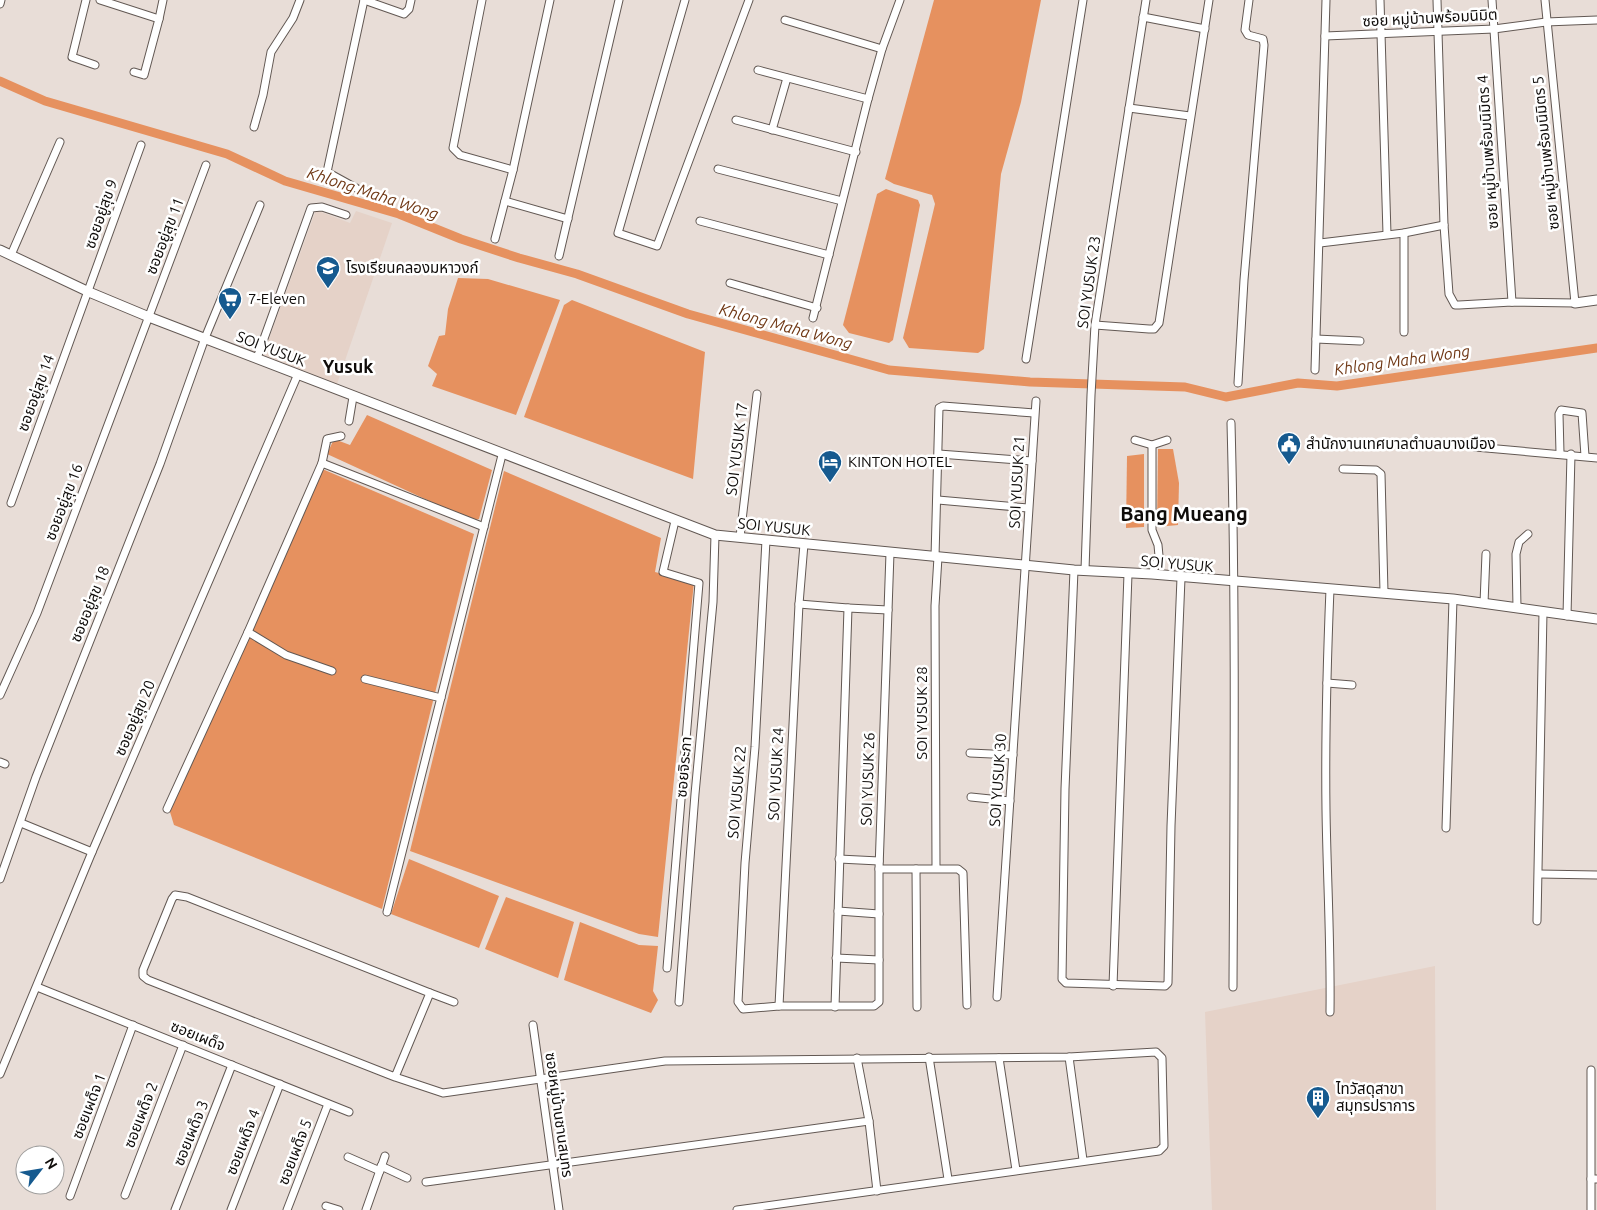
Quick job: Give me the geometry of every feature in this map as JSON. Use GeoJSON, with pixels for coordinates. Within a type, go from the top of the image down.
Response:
{"type":"FeatureCollection","features":[{"type":"Feature","properties":{"kind":"street"},"geometry":{"type":"LineString","coordinates":[[0,4],[1,0]]}},
{"type":"Feature","properties":{"kind":"street"},"geometry":{"type":"LineString","coordinates":[[86,0],[72,57],[95,66]]}},
{"type":"Feature","properties":{"kind":"street"},"geometry":{"type":"LineString","coordinates":[[100,0],[160,19]]}},
{"type":"Feature","properties":{"kind":"street"},"geometry":{"type":"LineString","coordinates":[[134,72],[144,75],[160,19],[163,0]]}},
{"type":"Feature","properties":{"kind":"street"},"geometry":{"type":"LineString","coordinates":[[254,127],[263,96],[271,52],[293,18],[300,0]]}},
{"type":"Feature","properties":{"kind":"street"},"geometry":{"type":"LineString","coordinates":[[356,188],[327,172],[364,0],[404,14],[409,9],[411,0]]}},
{"type":"Feature","properties":{"kind":"street"},"geometry":{"type":"LineString","coordinates":[[482,0],[453,148],[460,155],[513,170]]}},
{"type":"Feature","properties":{"kind":"street"},"geometry":{"type":"LineString","coordinates":[[495,239],[513,170],[550,0]]}},
{"type":"Feature","properties":{"kind":"street"},"geometry":{"type":"LineString","coordinates":[[560,256],[619,0]]}},
{"type":"Feature","properties":{"kind":"street"},"geometry":{"type":"LineString","coordinates":[[685,0],[618,233],[657,246],[748,0]]}},
{"type":"Feature","properties":{"kind":"street"},"geometry":{"type":"LineString","coordinates":[[814,318],[868,99],[882,48],[900,0]]}},
{"type":"Feature","properties":{"kind":"street"},"geometry":{"type":"LineString","coordinates":[[1026,359],[1083,0]]}},
{"type":"Feature","properties":{"kind":"street","name":"SOI YUSUK 23"},"geometry":{"type":"LineString","coordinates":[[1085,570],[1095,325],[1146,0]]}},
{"type":"Feature","properties":{"kind":"street"},"geometry":{"type":"LineString","coordinates":[[1095,325],[1154,329],[1159,323],[1209,0]]}},
{"type":"Feature","properties":{"kind":"street"},"geometry":{"type":"LineString","coordinates":[[1238,383],[1244,280],[1264,45],[1263,39],[1248,35],[1245,30],[1249,0]]}},
{"type":"Feature","properties":{"kind":"street"},"geometry":{"type":"LineString","coordinates":[[1315,370],[1326,0]]}},
{"type":"Feature","properties":{"kind":"street"},"geometry":{"type":"LineString","coordinates":[[1380,0],[1387,234]]}},
{"type":"Feature","properties":{"kind":"street"},"geometry":{"type":"LineString","coordinates":[[1437,0],[1444,225],[1449,294],[1455,304],[1512,302],[1575,303],[1597,300]]}},
{"type":"Feature","properties":{"kind":"street","name":"ซอย หมู่บ้านพร้อมนิมิตร 4"},"geometry":{"type":"LineString","coordinates":[[1492,0],[1512,302]]}},
{"type":"Feature","properties":{"kind":"street","name":"ซอย หมู่บ้านพร้อมนิมิตร 5"},"geometry":{"type":"LineString","coordinates":[[1545,0],[1575,303]]}},
{"type":"Feature","properties":{"kind":"street"},"geometry":{"type":"LineString","coordinates":[[1144,18],[1205,29]]}},
{"type":"Feature","properties":{"kind":"street"},"geometry":{"type":"LineString","coordinates":[[785,20],[882,48]]}},
{"type":"Feature","properties":{"kind":"street","name":"ซอย หมู่บ้านพร้อมนิมิต"},"geometry":{"type":"LineString","coordinates":[[1325,36],[1494,29],[1546,22],[1597,20]]}},
{"type":"Feature","properties":{"kind":"street"},"geometry":{"type":"LineString","coordinates":[[758,70],[868,99]]}},
{"type":"Feature","properties":{"kind":"street"},"geometry":{"type":"LineString","coordinates":[[772,130],[787,78]]}},
{"type":"Feature","properties":{"kind":"street"},"geometry":{"type":"LineString","coordinates":[[1129,108],[1190,116]]}},
{"type":"Feature","properties":{"kind":"street"},"geometry":{"type":"LineString","coordinates":[[736,120],[856,152]]}},
{"type":"Feature","properties":{"kind":"street"},"geometry":{"type":"LineString","coordinates":[[11,255],[60,142]]}},
{"type":"Feature","properties":{"kind":"street","name":"ซอยอยู่สุข 9"},"geometry":{"type":"LineString","coordinates":[[89,292],[141,145]]}},
{"type":"Feature","properties":{"kind":"street","name":"ซอยอยู่สุข 11"},"geometry":{"type":"LineString","coordinates":[[149,317],[206,165]]}},
{"type":"Feature","properties":{"kind":"street"},"geometry":{"type":"LineString","coordinates":[[718,169],[842,201]]}},
{"type":"Feature","properties":{"kind":"street"},"geometry":{"type":"LineString","coordinates":[[505,201],[568,219]]}},
{"type":"Feature","properties":{"kind":"street","name":"ซอยอยู่สุข 18"},"geometry":{"type":"LineString","coordinates":[[0,879],[36,777],[150,488],[205,338],[260,205]]}},
{"type":"Feature","properties":{"kind":"street"},"geometry":{"type":"LineString","coordinates":[[257,358],[311,208],[322,207],[346,215]]}},
{"type":"Feature","properties":{"kind":"street"},"geometry":{"type":"LineString","coordinates":[[700,221],[829,255]]}},
{"type":"Feature","properties":{"kind":"street"},"geometry":{"type":"LineString","coordinates":[[1320,243],[1404,233],[1444,225]]}},
{"type":"Feature","properties":{"kind":"street"},"geometry":{"type":"LineString","coordinates":[[1404,233],[1404,332]]}},
{"type":"Feature","properties":{"kind":"street","name":"SOI YUSUK"},"geometry":{"type":"LineString","coordinates":[[0,250],[89,292],[149,317],[502,455],[715,535],[1074,570],[1152,574],[1330,590],[1384,592],[1453,599],[1597,619]]}},
{"type":"Feature","properties":{"kind":"street"},"geometry":{"type":"LineString","coordinates":[[730,284],[817,308]]}},
{"type":"Feature","properties":{"kind":"street","name":"ซอยอยู่สุข 14"},"geometry":{"type":"LineString","coordinates":[[11,503],[89,292]]}},
{"type":"Feature","properties":{"kind":"street","name":"ซอยอยู่สุข 16"},"geometry":{"type":"LineString","coordinates":[[0,695],[37,613],[149,317]]}},
{"type":"Feature","properties":{"kind":"street"},"geometry":{"type":"LineString","coordinates":[[1316,339],[1360,341]]}},
{"type":"Feature","properties":{"kind":"street","name":"ซอยอยู่สุข 20"},"geometry":{"type":"LineString","coordinates":[[0,1074],[92,852],[298,374]]}},
{"type":"Feature","properties":{"kind":"street","name":"SOI YUSUK 17"},"geometry":{"type":"LineString","coordinates":[[740,537],[757,394]]}},
{"type":"Feature","properties":{"kind":"street"},"geometry":{"type":"LineString","coordinates":[[349,421],[353,397]]}},
{"type":"Feature","properties":{"kind":"street","name":"SOI YUSUK 21"},"geometry":{"type":"LineString","coordinates":[[1027,565],[1028,508],[1036,401]]}},
{"type":"Feature","properties":{"kind":"street","name":"SOI YUSUK 28"},"geometry":{"type":"LineString","coordinates":[[936,868],[935,606],[939,410],[941,406],[1034,413]]}},
{"type":"Feature","properties":{"kind":"street"},"geometry":{"type":"LineString","coordinates":[[1560,453],[1559,414],[1561,410],[1582,414],[1586,456]]}},
{"type":"Feature","properties":{"kind":"street"},"geometry":{"type":"LineString","coordinates":[[1231,423],[1236,582],[1233,666],[1233,987]]}},
{"type":"Feature","properties":{"kind":"street"},"geometry":{"type":"LineString","coordinates":[[167,809],[248,632],[322,463],[328,439],[341,436]]}},
{"type":"Feature","properties":{"kind":"street"},"geometry":{"type":"LineString","coordinates":[[1135,440],[1152,445],[1167,440]]}},
{"type":"Feature","properties":{"kind":"street"},"geometry":{"type":"LineString","coordinates":[[1152,445],[1152,530],[1158,546],[1159,556],[1152,574]]}},
{"type":"Feature","properties":{"kind":"street"},"geometry":{"type":"LineString","coordinates":[[1475,447],[1560,453],[1597,458]]}},
{"type":"Feature","properties":{"kind":"street"},"geometry":{"type":"LineString","coordinates":[[939,454],[1032,461]]}},
{"type":"Feature","properties":{"kind":"street"},"geometry":{"type":"LineString","coordinates":[[1567,616],[1571,454]]}},
{"type":"Feature","properties":{"kind":"street"},"geometry":{"type":"LineString","coordinates":[[387,912],[502,455]]}},
{"type":"Feature","properties":{"kind":"street"},"geometry":{"type":"LineString","coordinates":[[322,463],[484,527]]}},
{"type":"Feature","properties":{"kind":"street"},"geometry":{"type":"LineString","coordinates":[[1343,469],[1376,470],[1381,474],[1384,592]]}},
{"type":"Feature","properties":{"kind":"street"},"geometry":{"type":"LineString","coordinates":[[938,500],[1028,508]]}},
{"type":"Feature","properties":{"kind":"street"},"geometry":{"type":"LineString","coordinates":[[667,968],[698,583],[663,572],[675,521]]}},
{"type":"Feature","properties":{"kind":"street"},"geometry":{"type":"LineString","coordinates":[[1517,608],[1516,554],[1520,542],[1528,534]]}},
{"type":"Feature","properties":{"kind":"street","name":"ซอยจิระภา"},"geometry":{"type":"LineString","coordinates":[[679,1002],[695,794],[713,602],[715,535]]}},
{"type":"Feature","properties":{"kind":"street","name":"SOI YUSUK 22"},"geometry":{"type":"LineString","coordinates":[[766,540],[755,747],[745,862],[738,1002],[743,1009],[780,1006]]}},
{"type":"Feature","properties":{"kind":"street","name":"SOI YUSUK 24"},"geometry":{"type":"LineString","coordinates":[[780,1006],[799,604],[804,544]]}},
{"type":"Feature","properties":{"kind":"street","name":"SOI YUSUK 26"},"geometry":{"type":"LineString","coordinates":[[835,1007],[877,1005],[879,865],[890,553]]}},
{"type":"Feature","properties":{"kind":"street"},"geometry":{"type":"LineString","coordinates":[[1484,603],[1486,554]]}},
{"type":"Feature","properties":{"kind":"street","name":"SOI YUSUK 30"},"geometry":{"type":"LineString","coordinates":[[997,997],[1021,606],[1027,565]]}},
{"type":"Feature","properties":{"kind":"street"},"geometry":{"type":"LineString","coordinates":[[1074,570],[1064,799],[1062,979],[1066,983],[1112,986],[1165,986],[1168,983],[1171,826],[1181,578]]}},
{"type":"Feature","properties":{"kind":"street"},"geometry":{"type":"LineString","coordinates":[[1112,986],[1128,574]]}},
{"type":"Feature","properties":{"kind":"street"},"geometry":{"type":"LineString","coordinates":[[1330,590],[1326,810],[1331,944],[1330,1012]]}},
{"type":"Feature","properties":{"kind":"street"},"geometry":{"type":"LineString","coordinates":[[1446,828],[1453,599]]}},
{"type":"Feature","properties":{"kind":"street"},"geometry":{"type":"LineString","coordinates":[[799,604],[888,610]]}},
{"type":"Feature","properties":{"kind":"street"},"geometry":{"type":"LineString","coordinates":[[780,1006],[835,1007],[848,608]]}},
{"type":"Feature","properties":{"kind":"street"},"geometry":{"type":"LineString","coordinates":[[1537,921],[1543,612]]}},
{"type":"Feature","properties":{"kind":"street"},"geometry":{"type":"LineString","coordinates":[[248,632],[286,655],[332,671]]}},
{"type":"Feature","properties":{"kind":"street"},"geometry":{"type":"LineString","coordinates":[[364,679],[441,698]]}},
{"type":"Feature","properties":{"kind":"street"},"geometry":{"type":"LineString","coordinates":[[1327,683],[1352,685]]}},
{"type":"Feature","properties":{"kind":"street"},"geometry":{"type":"LineString","coordinates":[[970,753],[1013,755]]}},
{"type":"Feature","properties":{"kind":"street"},"geometry":{"type":"LineString","coordinates":[[972,797],[1010,800]]}},
{"type":"Feature","properties":{"kind":"street"},"geometry":{"type":"LineString","coordinates":[[21,823],[92,852]]}},
{"type":"Feature","properties":{"kind":"street"},"geometry":{"type":"LineString","coordinates":[[839,860],[916,869],[958,869],[963,873],[967,1005]]}},
{"type":"Feature","properties":{"kind":"street"},"geometry":{"type":"LineString","coordinates":[[916,869],[917,1007]]}},
{"type":"Feature","properties":{"kind":"street"},"geometry":{"type":"LineString","coordinates":[[1539,874],[1597,875]]}},
{"type":"Feature","properties":{"kind":"street"},"geometry":{"type":"LineString","coordinates":[[454,1002],[187,897],[175,895],[166,909],[143,970],[144,976],[148,980],[395,1077],[443,1093],[665,1061],[1069,1057],[1156,1052],[1162,1058],[1164,1146],[1159,1151],[1083,1160],[737,1210]]}},
{"type":"Feature","properties":{"kind":"street"},"geometry":{"type":"LineString","coordinates":[[838,911],[879,914]]}},
{"type":"Feature","properties":{"kind":"street"},"geometry":{"type":"LineString","coordinates":[[836,958],[879,960]]}},
{"type":"Feature","properties":{"kind":"street","name":"ซอยเผด็จ"},"geometry":{"type":"LineString","coordinates":[[37,987],[349,1112]]}},
{"type":"Feature","properties":{"kind":"street"},"geometry":{"type":"LineString","coordinates":[[395,1077],[430,993]]}},
{"type":"Feature","properties":{"kind":"street","name":"ซอยเผด็จ 1"},"geometry":{"type":"LineString","coordinates":[[70,1196],[133,1025]]}},
{"type":"Feature","properties":{"kind":"street","name":"ซอยหมู่บ้านชานสมุทร"},"geometry":{"type":"LineString","coordinates":[[533,1025],[559,1210]]}},
{"type":"Feature","properties":{"kind":"street","name":"ซอยเผด็จ 2"},"geometry":{"type":"LineString","coordinates":[[125,1196],[183,1045]]}},
{"type":"Feature","properties":{"kind":"street"},"geometry":{"type":"LineString","coordinates":[[929,1057],[948,1179]]}},
{"type":"Feature","properties":{"kind":"street"},"geometry":{"type":"LineString","coordinates":[[1069,1057],[1083,1160]]}},
{"type":"Feature","properties":{"kind":"street"},"geometry":{"type":"LineString","coordinates":[[857,1058],[869,1121],[877,1191]]}},
{"type":"Feature","properties":{"kind":"street"},"geometry":{"type":"LineString","coordinates":[[999,1058],[1016,1170]]}},
{"type":"Feature","properties":{"kind":"street","name":"ซอยเผด็จ 3"},"geometry":{"type":"LineString","coordinates":[[175,1210],[232,1065]]}},
{"type":"Feature","properties":{"kind":"street"},"geometry":{"type":"LineString","coordinates":[[1590,1070],[1594,1179],[1591,1210]]}},
{"type":"Feature","properties":{"kind":"street","name":"ซอยเผด็จ 4"},"geometry":{"type":"LineString","coordinates":[[231,1210],[280,1084]]}},
{"type":"Feature","properties":{"kind":"street","name":"ซอยเผด็จ 5"},"geometry":{"type":"LineString","coordinates":[[287,1210],[328,1104]]}},
{"type":"Feature","properties":{"kind":"street"},"geometry":{"type":"LineString","coordinates":[[426,1182],[552,1163],[869,1121]]}},
{"type":"Feature","properties":{"kind":"street"},"geometry":{"type":"LineString","coordinates":[[366,1210],[385,1156]]}},
{"type":"Feature","properties":{"kind":"street"},"geometry":{"type":"LineString","coordinates":[[348,1157],[407,1178]]}},
{"type":"Feature","properties":{"kind":"street"},"geometry":{"type":"LineString","coordinates":[[326,1206],[339,1210]]}},
{"type":"Feature","properties":{"kind":"shaded area"},"geometry":{"type":"Polygon","coordinates":[[[934,0],[1041,0],[1021,102],[1001,174],[984,349],[978,353],[909,348],[903,338],[935,204],[932,195],[894,184],[885,179],[934,0]]]}},
{"type":"Feature","properties":{"kind":"shaded area"},"geometry":{"type":"Polygon","coordinates":[[[886,189],[918,200],[920,205],[893,340],[889,343],[849,333],[843,325],[877,194],[886,189]]]}},
{"type":"Feature","properties":{"kind":"shaded area","name":"โรงเรียนคลองมหาวงก์"},"geometry":{"type":"Polygon","coordinates":[[[316,210],[350,223],[356,211],[392,223],[337,384],[263,355],[316,210]]]}},
{"type":"Feature","properties":{"kind":"shaded area"},"geometry":{"type":"Polygon","coordinates":[[[458,278],[488,279],[560,300],[516,415],[432,386],[437,374],[428,366],[439,336],[445,335],[448,309],[458,278]]]}},
{"type":"Feature","properties":{"kind":"shaded area"},"geometry":{"type":"Polygon","coordinates":[[[572,300],[705,352],[693,479],[524,417],[564,305],[572,300]]]}},
{"type":"Feature","properties":{"kind":"shaded area"},"geometry":{"type":"Polygon","coordinates":[[[367,415],[492,470],[479,519],[473,521],[327,454],[334,439],[350,445],[367,415]]]}},
{"type":"Feature","properties":{"kind":"shaded area"},"geometry":{"type":"Polygon","coordinates":[[[1158,449],[1173,449],[1179,483],[1178,525],[1157,527],[1158,449]]]}},
{"type":"Feature","properties":{"kind":"shaded area"},"geometry":{"type":"Polygon","coordinates":[[[1144,454],[1144,527],[1126,528],[1127,456],[1144,454]]]}},
{"type":"Feature","properties":{"kind":"shaded area"},"geometry":{"type":"Polygon","coordinates":[[[320,468],[474,534],[382,909],[174,825],[170,812],[320,468]]]}},
{"type":"Feature","properties":{"kind":"shaded area"},"geometry":{"type":"Polygon","coordinates":[[[504,471],[661,538],[655,572],[694,582],[658,937],[639,934],[410,851],[504,471]]]}},
{"type":"Feature","properties":{"kind":"shaded area"},"geometry":{"type":"Polygon","coordinates":[[[409,859],[499,896],[479,948],[391,914],[409,859]]]}},
{"type":"Feature","properties":{"kind":"shaded area"},"geometry":{"type":"Polygon","coordinates":[[[506,897],[574,922],[558,978],[485,949],[506,897]]]}},
{"type":"Feature","properties":{"kind":"shaded area"},"geometry":{"type":"Polygon","coordinates":[[[580,922],[639,945],[658,946],[653,991],[658,1000],[651,1013],[564,980],[580,922]]]}},
{"type":"Feature","properties":{"kind":"shaded area","name":"ไทวัสดุสาขา สมุทรปราการ"},"geometry":{"type":"Polygon","coordinates":[[[1435,966],[1436,1210],[1212,1210],[1205,1012],[1435,966]]]}},
{"type":"Feature","properties":{"kind":"waterway","name":"Khlong Maha Wong"},"geometry":{"type":"LineString","coordinates":[[0,81],[45,101],[227,154],[285,181],[399,214],[461,239],[577,274],[688,314],[889,370],[1030,382],[1185,387],[1226,397],[1298,383],[1337,386],[1597,348]]}},
{"type":"Feature","properties":{"kind":"place","name":"โรงเรียนคลองมหาวงก์"},"geometry":{"type":"Point","coordinates":[328,289]}},
{"type":"Feature","properties":{"kind":"place","name":"7-Eleven"},"geometry":{"type":"Point","coordinates":[230,320]}},
{"type":"Feature","properties":{"kind":"place","name":"สำนักงานเทศบาลตำบลบางเมือง"},"geometry":{"type":"Point","coordinates":[1289,465]}},
{"type":"Feature","properties":{"kind":"place","name":"KINTON HOTEL"},"geometry":{"type":"Point","coordinates":[830,483]}},
{"type":"Feature","properties":{"kind":"place","name":"ไทวัสดุสาขา สมุทรปราการ"},"geometry":{"type":"Point","coordinates":[1318,1119]}},
{"type":"Feature","properties":{"kind":"district","name":"Yusuk"},"geometry":{"type":"Point","coordinates":[348,367]}},
{"type":"Feature","properties":{"kind":"district","name":"Bang Mueang"},"geometry":{"type":"Point","coordinates":[1184,514]}}]}
